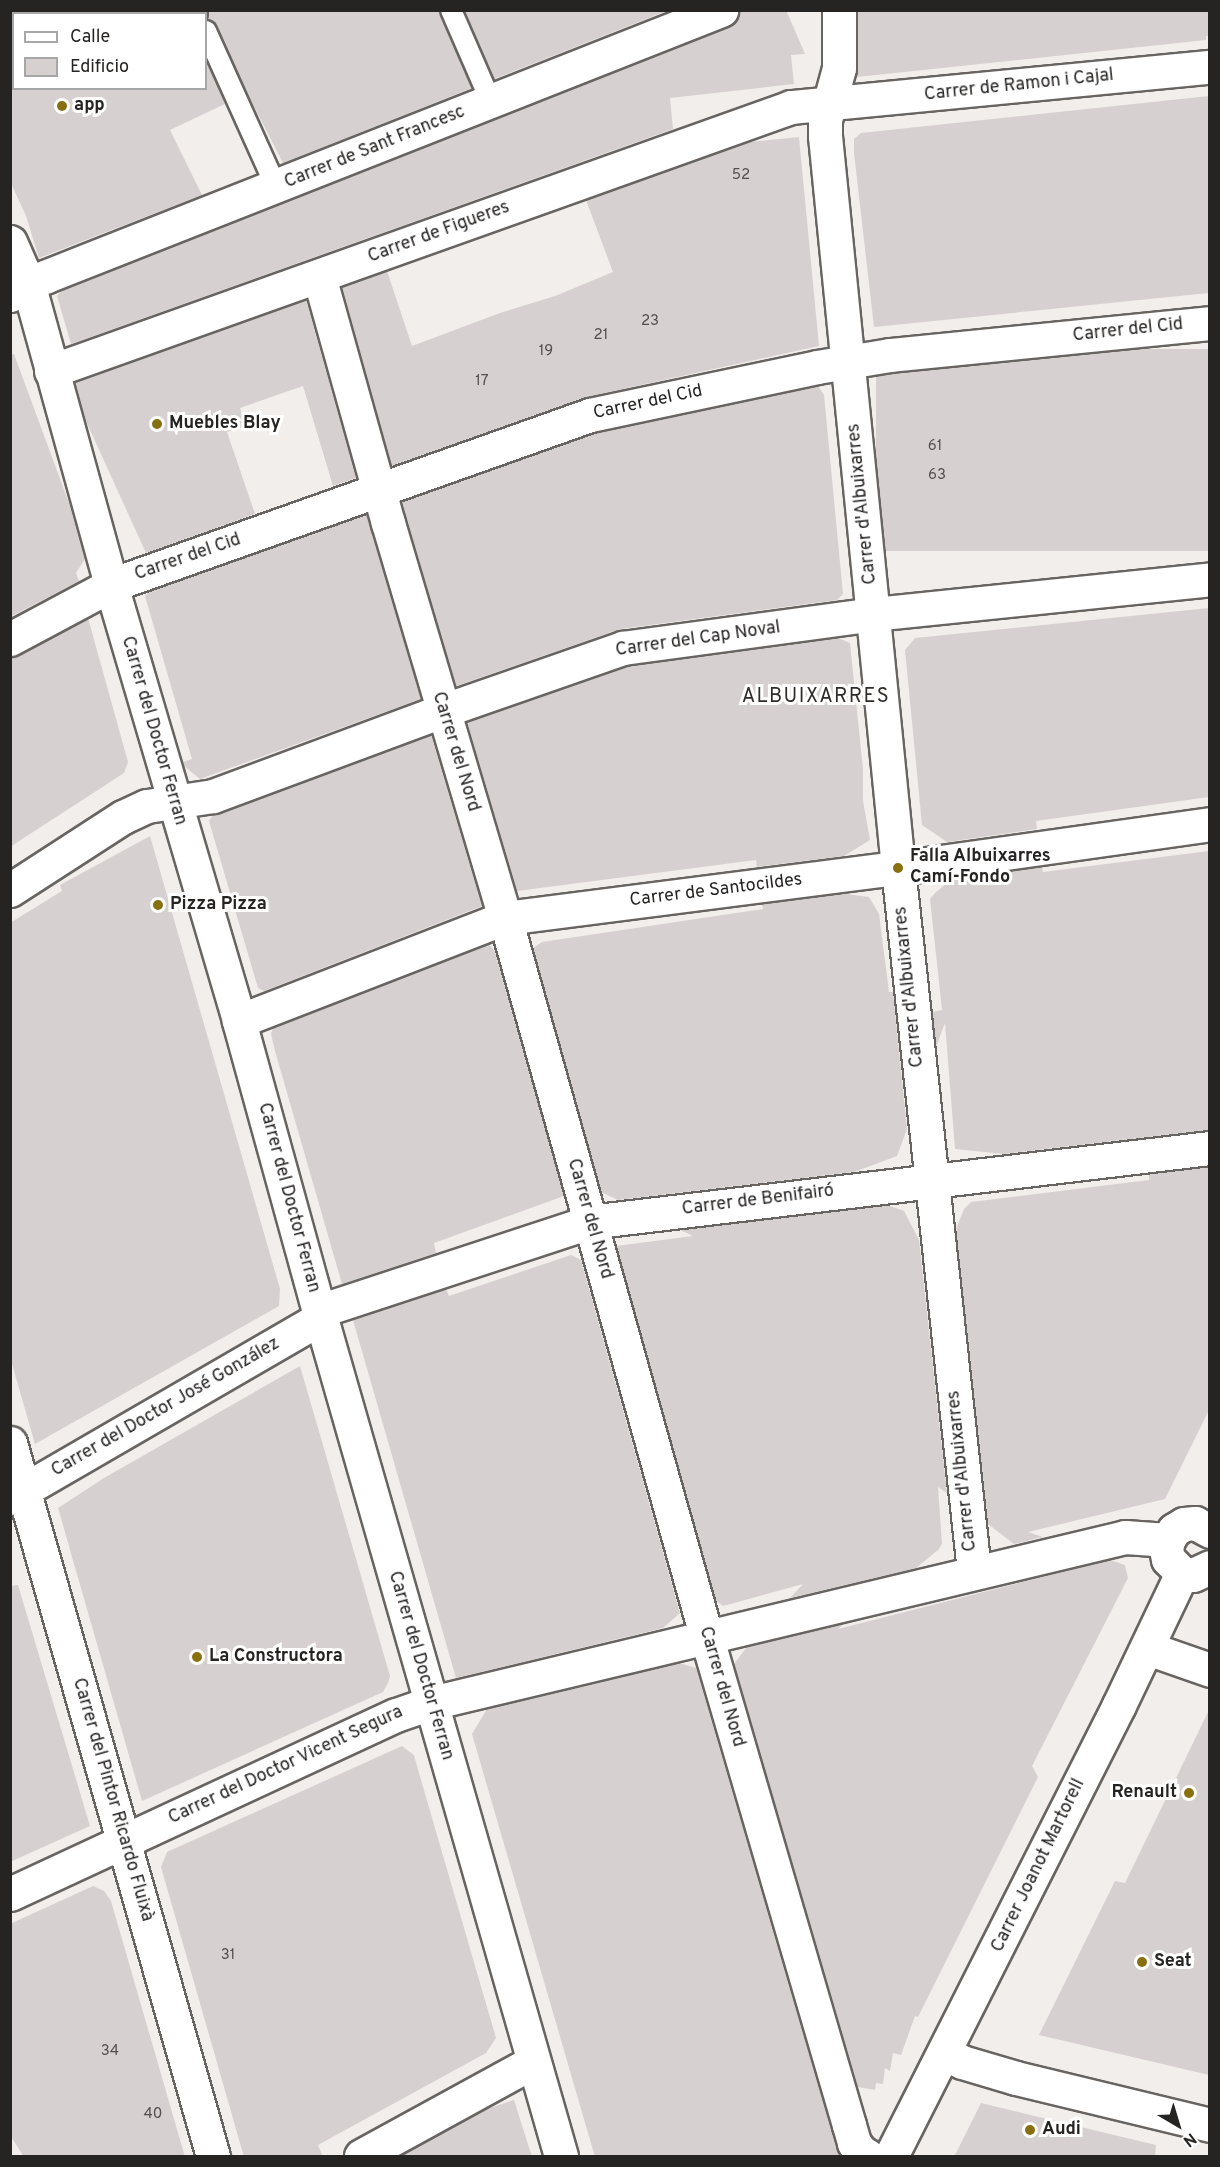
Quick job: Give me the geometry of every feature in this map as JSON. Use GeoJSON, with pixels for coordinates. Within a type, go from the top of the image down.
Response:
{"type":"FeatureCollection","features":[{"type":"Feature","properties":{"kind":"street","name":"Carrer de Sant Francesc"},"geometry":{"type":"LineString","coordinates":[[19,289],[721,10]]}},
{"type":"Feature","properties":{"kind":"street","name":"Carrer d'Albuixarres"},"geometry":{"type":"LineString","coordinates":[[839,10],[839,68],[828,105],[825,136],[898,868],[974,1571]]}},
{"type":"Feature","properties":{"kind":"street","name":"Carrer de Ramon i Cajal"},"geometry":{"type":"LineString","coordinates":[[828,105],[1209,67]]}},
{"type":"Feature","properties":{"kind":"street","name":"Carrer de Figueres"},"geometry":{"type":"LineString","coordinates":[[51,371],[791,106],[828,105]]}},
{"type":"Feature","properties":{"kind":"street","name":"Carrer del Doctor Ferran"},"geometry":{"type":"LineString","coordinates":[[10,242],[19,289],[51,371],[173,801],[239,1021],[320,1314],[561,2157]]}},
{"type":"Feature","properties":{"kind":"street","name":"Carrer del Nord"},"geometry":{"type":"LineString","coordinates":[[320,276],[442,711],[505,918],[706,1635],[854,2143],[868,2157]]}},
{"type":"Feature","properties":{"kind":"street","name":"Carrer del Cid"},"geometry":{"type":"LineString","coordinates":[[10,639],[111,585],[590,415],[848,361],[1209,323]]}},
{"type":"Feature","properties":{"kind":"street","name":"Carrer del Cap Noval"},"geometry":{"type":"LineString","coordinates":[[10,890],[123,817],[153,804],[173,801],[192,802],[213,796],[442,711],[623,648],[874,614],[1209,579]]}},
{"type":"Feature","properties":{"kind":"street","name":"Carrer de Santocildes"},"geometry":{"type":"LineString","coordinates":[[239,1021],[505,918],[898,868],[1209,824]]}},
{"type":"Feature","properties":{"kind":"street","name":"Carrer de Benifairó"},"geometry":{"type":"LineString","coordinates":[[320,1314],[589,1222],[1209,1148]]}},
{"type":"Feature","properties":{"kind":"street","name":"Carrer del Doctor José González"},"geometry":{"type":"LineString","coordinates":[[18,1494],[320,1314]]}},
{"type":"Feature","properties":{"kind":"street","name":"Carrer del Pintor Ricardo Fluixà"},"geometry":{"type":"LineString","coordinates":[[10,1443],[18,1494],[123,1840],[213,2157]]}},
{"type":"Feature","properties":{"kind":"street"},"geometry":{"type":"LineString","coordinates":[[1196,1570],[1168,1559],[1168,1540],[1174,1530],[1184,1524],[1195,1523],[1208,1527]]}},
{"type":"Feature","properties":{"kind":"street","name":"Carrer del Doctor Vicent Segura"},"geometry":{"type":"LineString","coordinates":[[10,1894],[396,1715],[431,1702],[974,1571],[1125,1537],[1168,1540]]}},
{"type":"Feature","properties":{"kind":"street","name":"Carrer Joanot Martorell"},"geometry":{"type":"LineString","coordinates":[[891,2157],[1147,1648],[1196,1570]]}},
{"type":"Feature","properties":{"kind":"street"},"geometry":{"type":"LineString","coordinates":[[1147,1648],[1209,1670]]}},
{"type":"Feature","properties":{"kind":"street"},"geometry":{"type":"LineString","coordinates":[[945,2053],[962,2062],[1016,2078],[1209,2125]]}},
{"type":"Feature","properties":{"kind":"street"},"geometry":{"type":"LineString","coordinates":[[361,2157],[533,2062]]}},
{"type":"Feature","properties":{"kind":"lane"},"geometry":{"type":"LineString","coordinates":[[451,10],[491,102]]}},
{"type":"Feature","properties":{"kind":"lane"},"geometry":{"type":"LineString","coordinates":[[207,33],[276,187]]}},
{"type":"Feature","properties":{"kind":"building"},"geometry":{"type":"Polygon","coordinates":[[[208,10],[439,10],[472,88],[283,163],[247,93],[217,26],[208,19],[208,10]]]}},
{"type":"Feature","properties":{"kind":"building"},"geometry":{"type":"Polygon","coordinates":[[[464,10],[669,10],[494,79],[464,10]]]}},
{"type":"Feature","properties":{"kind":"building"},"geometry":{"type":"Polygon","coordinates":[[[739,10],[786,10],[805,54],[791,55],[794,84],[670,98],[673,129],[71,344],[57,296],[61,291],[728,27],[736,21],[739,10]]]}},
{"type":"Feature","properties":{"kind":"building"},"geometry":{"type":"Polygon","coordinates":[[[858,10],[1209,10],[1209,36],[1206,36],[1206,40],[857,77],[858,10]]]}},
{"type":"Feature","properties":{"kind":"building"},"geometry":{"type":"Polygon","coordinates":[[[207,61],[225,104],[170,130],[202,195],[39,258],[26,216],[10,181],[10,88],[12,90],[207,90],[207,61]]]}},
{"type":"Feature","properties":{"kind":"building"},"geometry":{"type":"Polygon","coordinates":[[[1209,96],[1209,293],[874,327],[854,153],[854,139],[861,133],[1209,96]]]}},
{"type":"Feature","properties":{"kind":"building"},"geometry":{"type":"Polygon","coordinates":[[[799,137],[819,346],[586,397],[391,466],[342,287],[387,271],[412,346],[500,313],[555,296],[613,272],[586,200],[750,142],[799,137]]]}},
{"type":"Feature","properties":{"kind":"building"},"geometry":{"type":"Polygon","coordinates":[[[306,300],[356,478],[333,486],[303,386],[240,408],[246,426],[227,432],[255,514],[146,553],[85,419],[75,382],[306,300]]]}},
{"type":"Feature","properties":{"kind":"building"},"geometry":{"type":"Polygon","coordinates":[[[876,349],[1209,349],[1209,551],[876,551],[876,349]]]}},
{"type":"Feature","properties":{"kind":"building"},"geometry":{"type":"Polygon","coordinates":[[[14,354],[70,506],[85,559],[76,573],[79,581],[10,617],[10,355],[14,354]]]}},
{"type":"Feature","properties":{"kind":"building"},"geometry":{"type":"Polygon","coordinates":[[[818,386],[824,395],[843,594],[837,600],[620,629],[456,686],[402,502],[595,433],[818,386]]]}},
{"type":"Feature","properties":{"kind":"building"},"geometry":{"type":"Polygon","coordinates":[[[366,514],[421,699],[200,779],[184,766],[183,762],[192,759],[145,596],[150,591],[366,514]]]}},
{"type":"Feature","properties":{"kind":"building"},"geometry":{"type":"Polygon","coordinates":[[[1209,608],[1209,797],[1036,821],[1037,829],[947,842],[922,825],[905,650],[915,638],[1209,608]]]}},
{"type":"Feature","properties":{"kind":"building"},"geometry":{"type":"Polygon","coordinates":[[[88,618],[128,762],[124,773],[10,847],[10,658],[88,618]]]}},
{"type":"Feature","properties":{"kind":"building"},"geometry":{"type":"Polygon","coordinates":[[[838,638],[850,643],[863,769],[863,801],[870,840],[844,856],[757,867],[756,860],[517,891],[467,722],[627,666],[838,638]]]}},
{"type":"Feature","properties":{"kind":"building"},"geometry":{"type":"Polygon","coordinates":[[[431,735],[482,906],[264,991],[258,988],[209,821],[213,815],[431,735]]]}},
{"type":"Feature","properties":{"kind":"building"},"geometry":{"type":"Polygon","coordinates":[[[150,836],[280,1289],[279,1306],[35,1444],[10,1357],[10,923],[62,891],[60,885],[150,836]]]}},
{"type":"Feature","properties":{"kind":"building"},"geometry":{"type":"Polygon","coordinates":[[[1209,851],[1209,1130],[1004,1154],[955,1149],[945,1023],[936,1047],[932,1012],[942,1010],[930,899],[935,893],[952,879],[1042,867],[1043,872],[1209,851]]]}},
{"type":"Feature","properties":{"kind":"building"},"geometry":{"type":"Polygon","coordinates":[[[846,894],[869,897],[879,914],[889,992],[893,992],[907,1129],[897,1156],[854,1172],[618,1200],[601,1192],[533,948],[542,942],[763,909],[762,904],[846,894]]]}},
{"type":"Feature","properties":{"kind":"building"},"geometry":{"type":"Polygon","coordinates":[[[489,944],[495,952],[564,1196],[434,1243],[436,1253],[342,1284],[275,1051],[271,1034],[273,1028],[489,944]]]}},
{"type":"Feature","properties":{"kind":"building"},"geometry":{"type":"Polygon","coordinates":[[[1209,1167],[1209,1410],[1165,1499],[1028,1532],[1043,1537],[1014,1544],[988,1524],[956,1229],[964,1209],[971,1202],[1149,1180],[1149,1174],[1209,1167]]]}},
{"type":"Feature","properties":{"kind":"building"},"geometry":{"type":"Polygon","coordinates":[[[887,1205],[904,1211],[919,1240],[947,1493],[938,1487],[942,1544],[916,1568],[790,1598],[803,1584],[723,1606],[716,1601],[616,1246],[693,1236],[680,1230],[887,1205]]]}},
{"type":"Feature","properties":{"kind":"building"},"geometry":{"type":"Polygon","coordinates":[[[571,1255],[581,1260],[680,1613],[663,1628],[456,1678],[353,1320],[446,1289],[449,1296],[571,1255]]]}},
{"type":"Feature","properties":{"kind":"building"},"geometry":{"type":"Polygon","coordinates":[[[300,1366],[390,1676],[388,1683],[383,1692],[142,1801],[58,1508],[104,1478],[300,1366]]]}},
{"type":"Feature","properties":{"kind":"building"},"geometry":{"type":"Polygon","coordinates":[[[1110,1560],[1125,1565],[1128,1578],[1032,1766],[1038,1777],[918,2017],[915,2016],[901,2055],[893,2053],[890,2071],[885,2068],[883,2084],[876,2083],[875,2090],[858,2087],[734,1664],[747,1647],[845,1623],[838,1629],[1110,1560]]]}},
{"type":"Feature","properties":{"kind":"building"},"geometry":{"type":"Polygon","coordinates":[[[18,1585],[90,1826],[10,1862],[10,1586],[18,1585]]]}},
{"type":"Feature","properties":{"kind":"building"},"geometry":{"type":"Polygon","coordinates":[[[679,1663],[696,1668],[839,2157],[595,2157],[472,1734],[487,1709],[679,1663]]]}},
{"type":"Feature","properties":{"kind":"building","name":"Seat"},"geometry":{"type":"Polygon","coordinates":[[[1209,1710],[1209,2075],[1039,2035],[1115,1881],[1125,1883],[1209,1710]]]}},
{"type":"Feature","properties":{"kind":"building"},"geometry":{"type":"Polygon","coordinates":[[[402,1746],[414,1755],[496,2038],[486,2053],[318,2145],[323,2157],[244,2157],[161,1867],[167,1852],[402,1746]]]}},
{"type":"Feature","properties":{"kind":"building"},"geometry":{"type":"Polygon","coordinates":[[[93,1886],[104,1891],[111,1901],[185,2157],[24,2157],[10,2135],[10,1924],[93,1886]]]}},
{"type":"Feature","properties":{"kind":"building"},"geometry":{"type":"Polygon","coordinates":[[[514,2100],[532,2157],[399,2157],[484,2110],[514,2100]]]}},
{"type":"Feature","properties":{"kind":"building","name":"Audi"},"geometry":{"type":"Polygon","coordinates":[[[981,2103],[1156,2145],[1155,2157],[954,2157],[981,2103]]]}},
{"type":"Feature","properties":{"kind":"place","name":"app"},"geometry":{"type":"Point","coordinates":[62,106]}},
{"type":"Feature","properties":{"kind":"place","name":"Muebles Blay"},"geometry":{"type":"Point","coordinates":[157,424]}},
{"type":"Feature","properties":{"kind":"place","name":"Falla Albuixarres Camí-Fondo"},"geometry":{"type":"Point","coordinates":[898,868]}},
{"type":"Feature","properties":{"kind":"place","name":"Pizza Pizza"},"geometry":{"type":"Point","coordinates":[158,905]}},
{"type":"Feature","properties":{"kind":"place","name":"La Constructora"},"geometry":{"type":"Point","coordinates":[197,1657]}},
{"type":"Feature","properties":{"kind":"place","name":"Renault"},"geometry":{"type":"Point","coordinates":[1189,1793]}},
{"type":"Feature","properties":{"kind":"place","name":"Seat"},"geometry":{"type":"Point","coordinates":[1142,1962]}},
{"type":"Feature","properties":{"kind":"place","name":"Audi"},"geometry":{"type":"Point","coordinates":[1030,2130]}},
{"type":"Feature","properties":{"kind":"district","name":"ALBUIXARRES"},"geometry":{"type":"Point","coordinates":[816,697]}}]}
